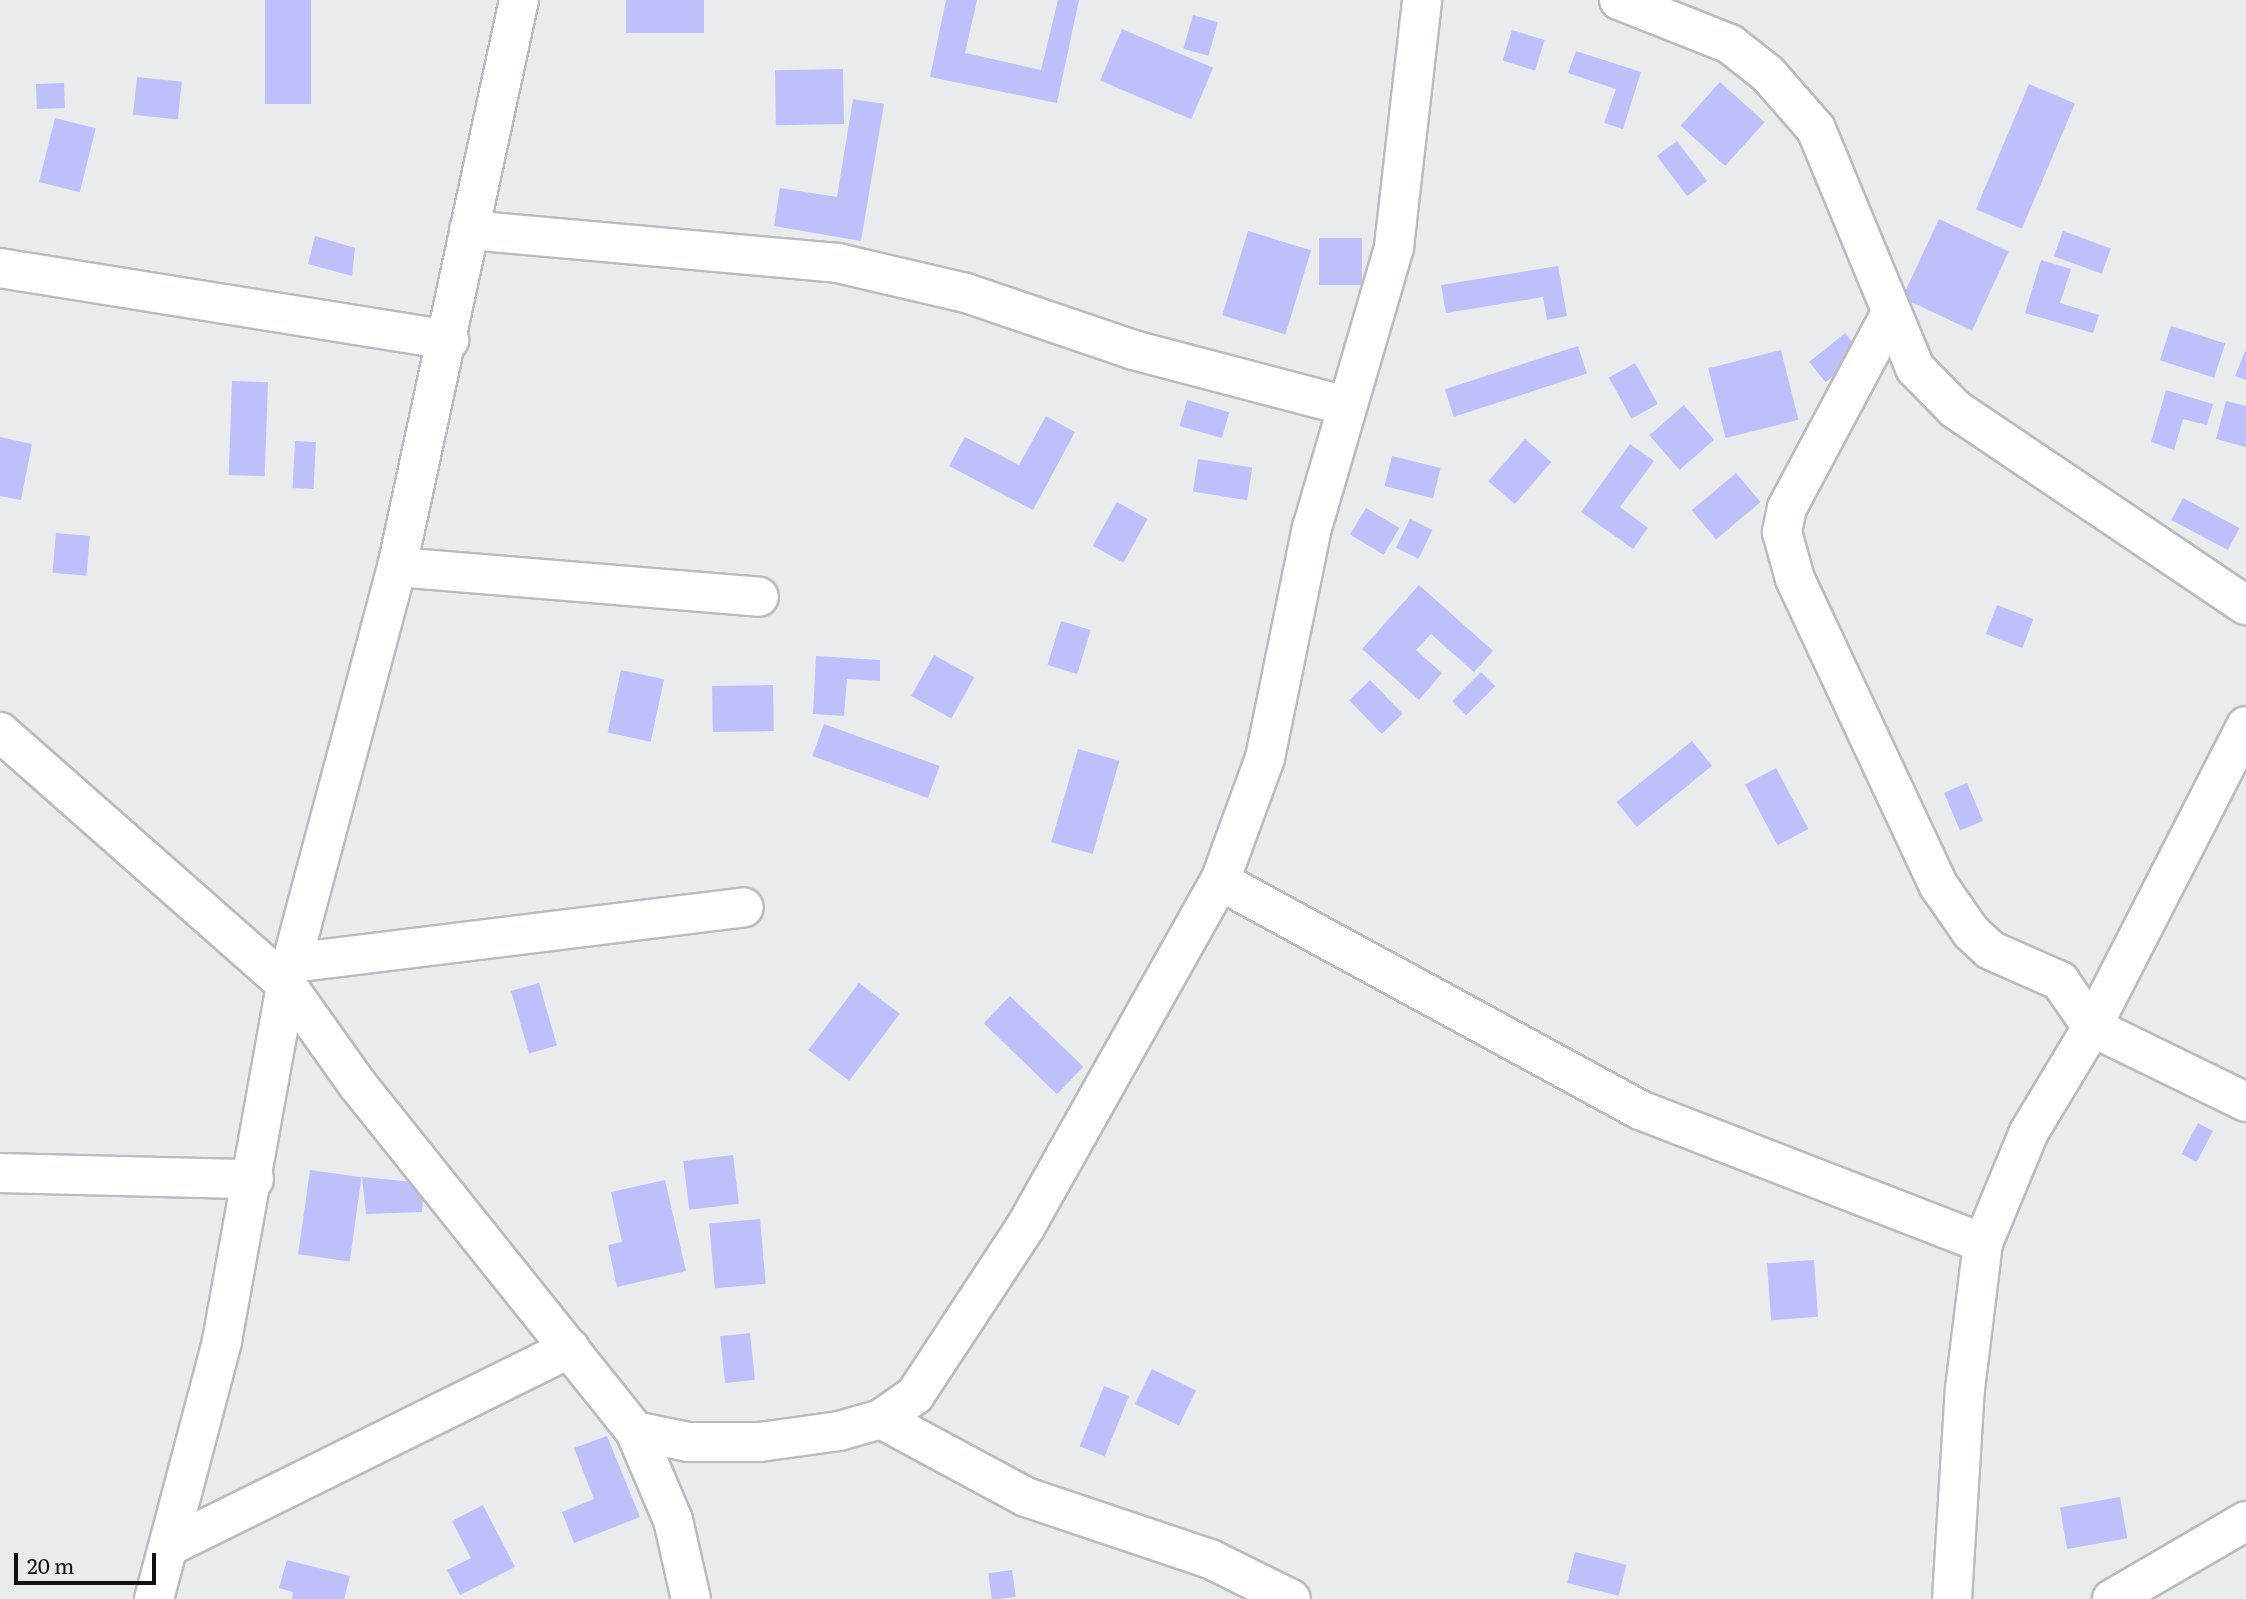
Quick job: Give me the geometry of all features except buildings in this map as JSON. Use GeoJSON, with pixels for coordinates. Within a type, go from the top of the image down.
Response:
{"type":"FeatureCollection","features":[{"type":"Feature","properties":{"kind":"street"},"geometry":{"type":"LineString","coordinates":[[154,1599],[172,1545],[222,1342],[254,1179],[288,974],[397,567],[449,340],[469,230],[519,0]]}},
{"type":"Feature","properties":{"kind":"street"},"geometry":{"type":"LineString","coordinates":[[635,1431],[688,1442],[760,1442],[839,1431],[881,1419],[915,1395],[933,1373],[1026,1226],[1220,881],[1265,758],[1312,528],[1394,247],[1422,0]]}},
{"type":"Feature","properties":{"kind":"street"},"geometry":{"type":"LineString","coordinates":[[1619,0],[1730,44],[1768,74],[1816,129],[1915,368],[1955,409],[2246,605]]}},
{"type":"Feature","properties":{"kind":"street"},"geometry":{"type":"LineString","coordinates":[[469,230],[838,263],[966,293],[1133,350],[1346,406]]}},
{"type":"Feature","properties":{"kind":"street"},"geometry":{"type":"LineString","coordinates":[[0,268],[449,340]]}},
{"type":"Feature","properties":{"kind":"street"},"geometry":{"type":"LineString","coordinates":[[1891,313],[1787,508],[1782,532],[1786,552],[1939,886],[1971,932],[1990,950],[2060,981],[2092,1027],[2246,1102]]}},
{"type":"Feature","properties":{"kind":"street"},"geometry":{"type":"LineString","coordinates":[[397,567],[759,597]]}},
{"type":"Feature","properties":{"kind":"street"},"geometry":{"type":"LineString","coordinates":[[1952,1599],[1965,1389],[1983,1243],[2019,1151],[2092,1027],[2246,726]]}},
{"type":"Feature","properties":{"kind":"street"},"geometry":{"type":"LineString","coordinates":[[0,732],[288,974],[374,1106],[635,1431],[673,1520],[691,1599]]}},
{"type":"Feature","properties":{"kind":"street"},"geometry":{"type":"LineString","coordinates":[[1220,881],[1640,1110],[1983,1243]]}},
{"type":"Feature","properties":{"kind":"street"},"geometry":{"type":"LineString","coordinates":[[288,974],[744,907]]}},
{"type":"Feature","properties":{"kind":"street"},"geometry":{"type":"LineString","coordinates":[[0,1173],[254,1179]]}},
{"type":"Feature","properties":{"kind":"street"},"geometry":{"type":"LineString","coordinates":[[172,1545],[570,1348]]}},
{"type":"Feature","properties":{"kind":"street"},"geometry":{"type":"LineString","coordinates":[[881,1419],[1026,1497],[1210,1559],[1291,1599]]}},
{"type":"Feature","properties":{"kind":"street"},"geometry":{"type":"LineString","coordinates":[[2112,1599],[2246,1521]]}}]}
